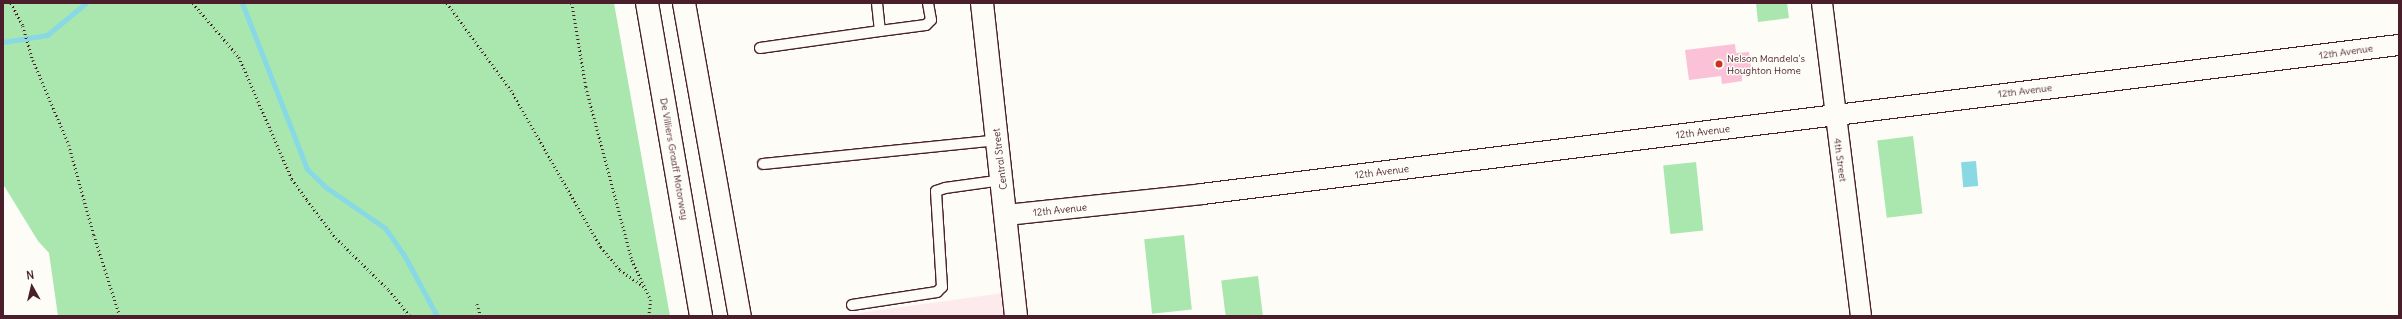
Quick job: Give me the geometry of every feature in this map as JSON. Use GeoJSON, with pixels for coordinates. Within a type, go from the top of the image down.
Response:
{"type":"FeatureCollection","features":[{"type":"Feature","properties":{"kind":"main road","name":"De Villiers Graaff Motorway"},"geometry":{"type":"LineString","coordinates":[[647,3],[701,316]]}},
{"type":"Feature","properties":{"kind":"main road"},"geometry":{"type":"LineString","coordinates":[[684,3],[740,316]]}},
{"type":"Feature","properties":{"kind":"main road","name":"Central Street"},"geometry":{"type":"LineString","coordinates":[[982,3],[1007,215],[1016,316]]}},
{"type":"Feature","properties":{"kind":"street","name":"4th Street"},"geometry":{"type":"LineString","coordinates":[[1822,3],[1861,316]]}},
{"type":"Feature","properties":{"kind":"street","name":"12th Avenue"},"geometry":{"type":"LineString","coordinates":[[1007,215],[1202,194],[2399,45]]}},
{"type":"Feature","properties":{"kind":"lane"},"geometry":{"type":"LineString","coordinates":[[878,3],[880,31]]}},
{"type":"Feature","properties":{"kind":"lane"},"geometry":{"type":"LineString","coordinates":[[760,48],[926,25],[931,20],[928,3]]}},
{"type":"Feature","properties":{"kind":"lane"},"geometry":{"type":"LineString","coordinates":[[763,164],[998,140]]}},
{"type":"Feature","properties":{"kind":"lane"},"geometry":{"type":"LineString","coordinates":[[852,305],[937,292],[942,287],[936,191],[945,188],[1003,180]]}},
{"type":"Feature","properties":{"kind":"path"},"geometry":{"type":"LineString","coordinates":[[12,3],[25,32],[69,145],[120,316]]}},
{"type":"Feature","properties":{"kind":"path"},"geometry":{"type":"LineString","coordinates":[[193,3],[239,57],[292,179],[336,238],[389,290],[410,316]]}},
{"type":"Feature","properties":{"kind":"path"},"geometry":{"type":"LineString","coordinates":[[447,3],[511,90],[601,247],[620,270],[644,287]]}},
{"type":"Feature","properties":{"kind":"path"},"geometry":{"type":"LineString","coordinates":[[572,3],[586,87],[597,133],[608,164],[632,260],[651,300],[649,316]]}},
{"type":"Feature","properties":{"kind":"path"},"geometry":{"type":"LineString","coordinates":[[477,304],[481,316]]}},
{"type":"Feature","properties":{"kind":"shaded area"},"geometry":{"type":"Polygon","coordinates":[[[1003,293],[1006,316],[838,316],[1003,293]]]}},
{"type":"Feature","properties":{"kind":"green space"},"geometry":{"type":"Polygon","coordinates":[[[3,3],[614,3],[670,316],[58,316],[49,253],[38,241],[3,184],[3,3]]]}},
{"type":"Feature","properties":{"kind":"green space"},"geometry":{"type":"Polygon","coordinates":[[[1756,3],[1787,3],[1789,18],[1758,22],[1756,3]]]}},
{"type":"Feature","properties":{"kind":"green space"},"geometry":{"type":"Polygon","coordinates":[[[1913,136],[1923,213],[1887,218],[1877,140],[1913,136]]]}},
{"type":"Feature","properties":{"kind":"green space"},"geometry":{"type":"Polygon","coordinates":[[[1696,162],[1703,231],[1670,234],[1663,165],[1696,162]]]}},
{"type":"Feature","properties":{"kind":"green space"},"geometry":{"type":"Polygon","coordinates":[[[1184,235],[1192,310],[1152,314],[1144,239],[1184,235]]]}},
{"type":"Feature","properties":{"kind":"green space"},"geometry":{"type":"Polygon","coordinates":[[[1258,276],[1263,316],[1226,316],[1221,281],[1258,276]]]}},
{"type":"Feature","properties":{"kind":"water"},"geometry":{"type":"Polygon","coordinates":[[[1976,161],[1978,186],[1963,187],[1961,162],[1976,161]]]}},
{"type":"Feature","properties":{"kind":"building","name":"Nelson Mandela's Houghton Home"},"geometry":{"type":"Polygon","coordinates":[[[1735,44],[1736,53],[1749,52],[1752,74],[1742,75],[1742,81],[1722,84],[1721,76],[1689,80],[1685,50],[1735,44]]]}},
{"type":"Feature","properties":{"kind":"waterway"},"geometry":{"type":"LineString","coordinates":[[3,42],[47,35],[86,3]]}},
{"type":"Feature","properties":{"kind":"waterway"},"geometry":{"type":"LineString","coordinates":[[242,3],[307,169],[327,188],[385,228],[404,255],[437,316]]}},
{"type":"Feature","properties":{"kind":"place","name":"Nelson Mandela's Houghton Home"},"geometry":{"type":"Point","coordinates":[1719,64]}}]}
